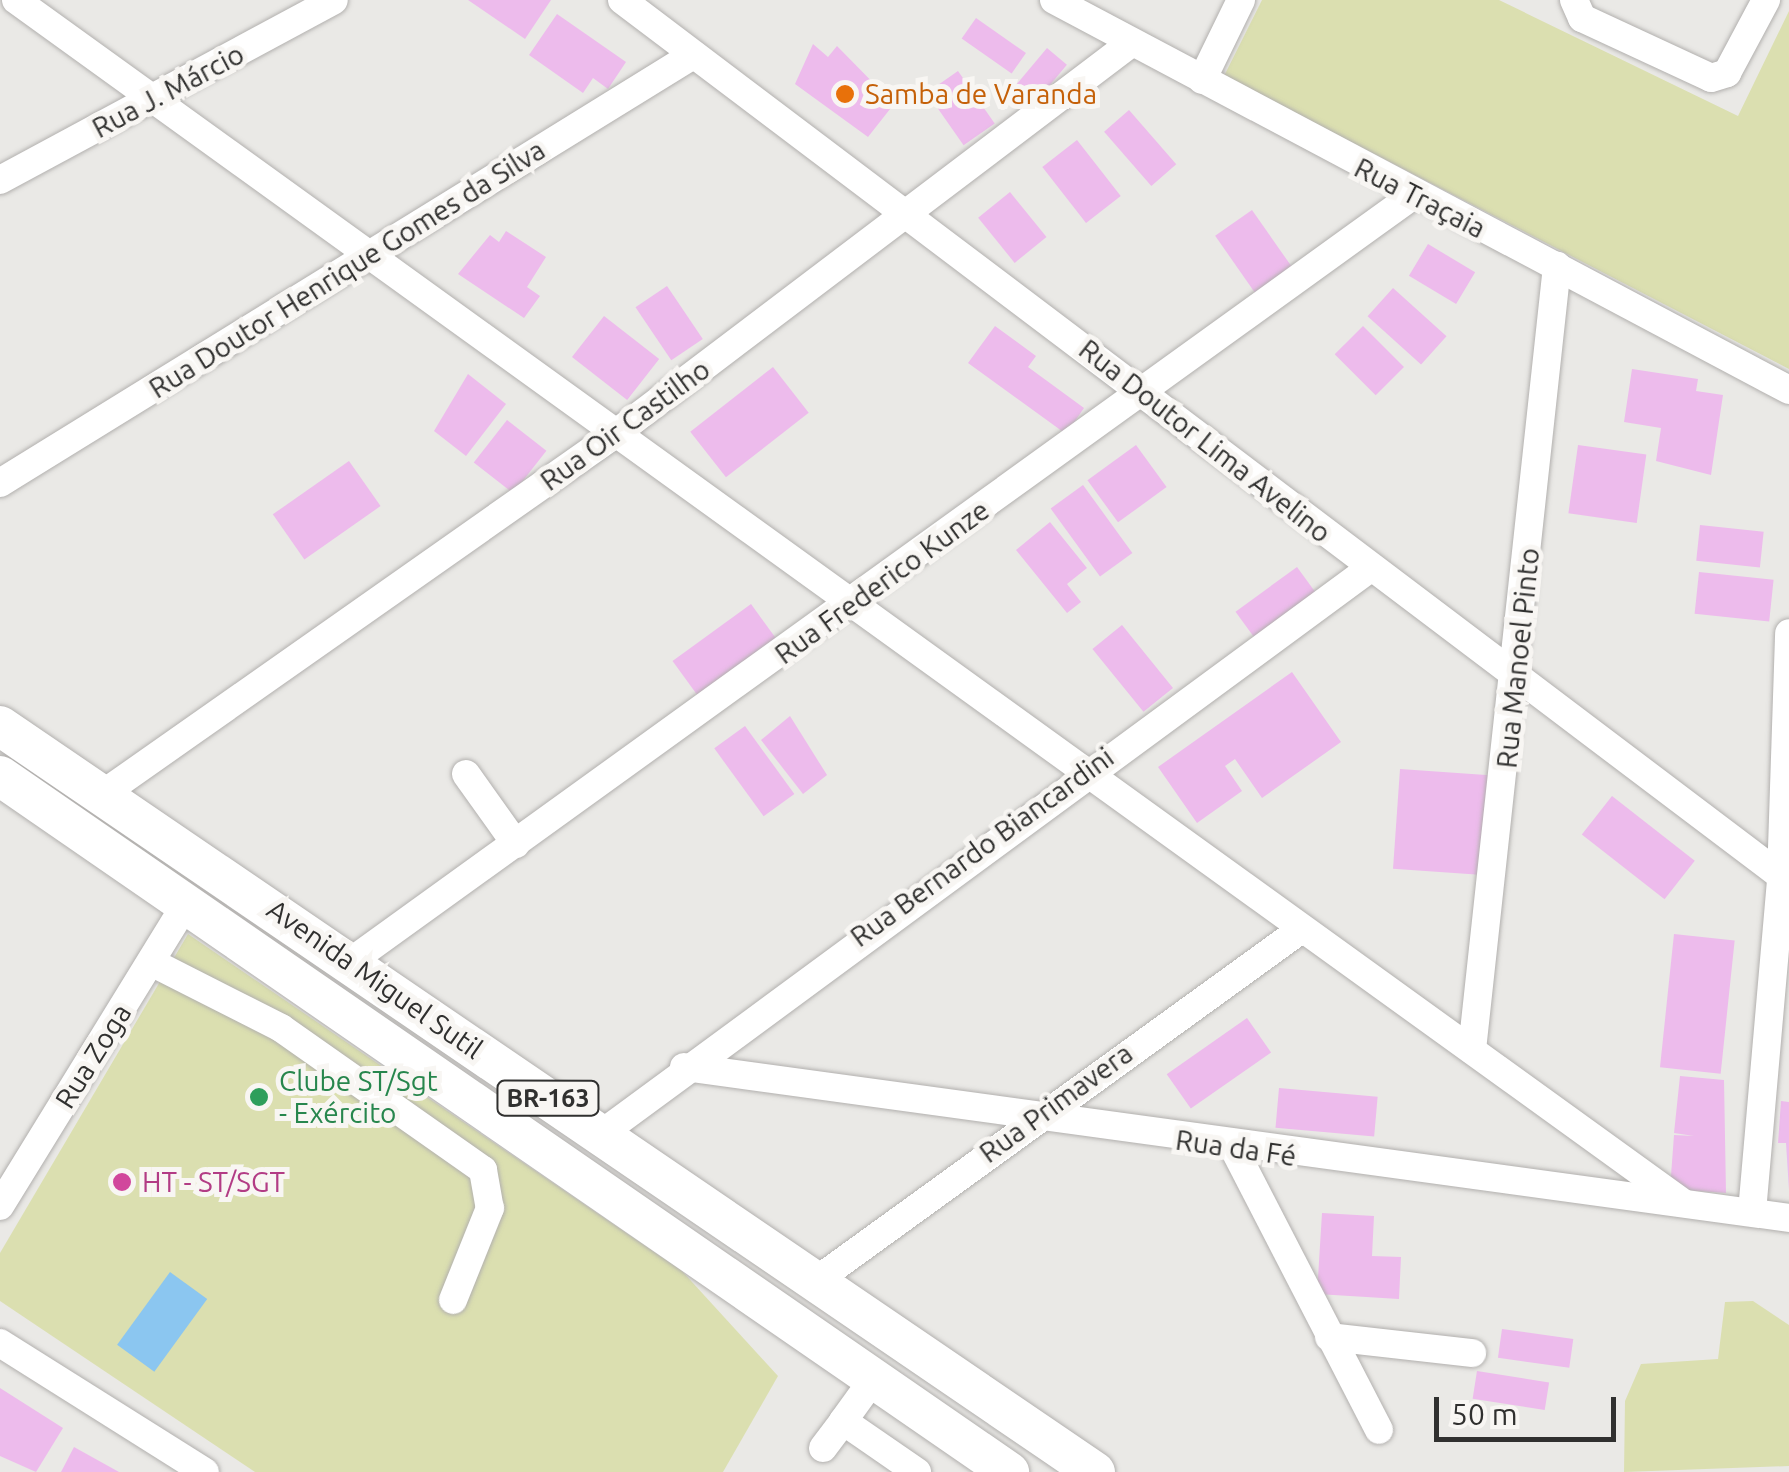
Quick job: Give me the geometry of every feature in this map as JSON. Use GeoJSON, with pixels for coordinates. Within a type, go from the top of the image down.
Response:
{"type":"FeatureCollection","features":[{"type":"Feature","properties":{"kind":"highway","name":"Avenida Miguel Sutil"},"geometry":{"type":"LineString","coordinates":[[0,726],[107,791],[1095,1472]]}},
{"type":"Feature","properties":{"kind":"highway","name":"Avenida Miguel Sutil"},"geometry":{"type":"LineString","coordinates":[[0,776],[872,1381],[968,1461],[1009,1472]]}},
{"type":"Feature","properties":{"kind":"street"},"geometry":{"type":"LineString","coordinates":[[16,0],[154,101],[376,252],[615,434],[854,603],[1081,773],[1682,1202]]}},
{"type":"Feature","properties":{"kind":"street","name":"Rua J. Márcio"},"geometry":{"type":"LineString","coordinates":[[0,180],[154,101],[334,0]]}},
{"type":"Feature","properties":{"kind":"street","name":"Rua Doutor Lima Avelino"},"geometry":{"type":"LineString","coordinates":[[622,0],[1144,391],[1369,569],[1518,676],[1785,880]]}},
{"type":"Feature","properties":{"kind":"street","name":"Rua Traçaia"},"geometry":{"type":"LineString","coordinates":[[1054,0],[1412,196],[1557,266],[1789,390]]}},
{"type":"Feature","properties":{"kind":"street"},"geometry":{"type":"LineString","coordinates":[[1202,80],[1241,0]]}},
{"type":"Feature","properties":{"kind":"street"},"geometry":{"type":"LineString","coordinates":[[1574,0],[1582,18],[1712,78],[1727,73],[1766,0]]}},
{"type":"Feature","properties":{"kind":"street","name":"Rua Oir Castilho"},"geometry":{"type":"LineString","coordinates":[[107,791],[615,434],[1131,42]]}},
{"type":"Feature","properties":{"kind":"street","name":"Rua Doutor Henrique Gomes da Silva"},"geometry":{"type":"LineString","coordinates":[[0,483],[693,55]]}},
{"type":"Feature","properties":{"kind":"street","name":"Rua Frederico Kunze"},"geometry":{"type":"LineString","coordinates":[[350,962],[854,603],[1412,196]]}},
{"type":"Feature","properties":{"kind":"street","name":"Rua Manoel Pinto"},"geometry":{"type":"LineString","coordinates":[[1472,1050],[1518,676],[1557,266]]}},
{"type":"Feature","properties":{"kind":"street","name":"Rua Bernardo Biancardini"},"geometry":{"type":"LineString","coordinates":[[601,1134],[1081,773],[1369,569]]}},
{"type":"Feature","properties":{"kind":"street"},"geometry":{"type":"LineString","coordinates":[[1752,1212],[1785,880],[1789,633]]}},
{"type":"Feature","properties":{"kind":"street"},"geometry":{"type":"LineString","coordinates":[[466,774],[516,844]]}},
{"type":"Feature","properties":{"kind":"street","name":"Rua Zoga"},"geometry":{"type":"LineString","coordinates":[[0,1206],[186,906]]}},
{"type":"Feature","properties":{"kind":"street","name":"Rua Primavera"},"geometry":{"type":"LineString","coordinates":[[817,1280],[1032,1119],[1299,931]]}},
{"type":"Feature","properties":{"kind":"street"},"geometry":{"type":"LineString","coordinates":[[151,962],[281,1028],[484,1170],[490,1208],[454,1300]]}},
{"type":"Feature","properties":{"kind":"street","name":"Rua da Fé"},"geometry":{"type":"LineString","coordinates":[[684,1068],[1234,1149],[1789,1218]]}},
{"type":"Feature","properties":{"kind":"street"},"geometry":{"type":"LineString","coordinates":[[1234,1149],[1379,1430]]}},
{"type":"Feature","properties":{"kind":"street"},"geometry":{"type":"LineString","coordinates":[[1329,1337],[1472,1353]]}},
{"type":"Feature","properties":{"kind":"street"},"geometry":{"type":"LineString","coordinates":[[0,1344],[204,1472]]}},
{"type":"Feature","properties":{"kind":"street"},"geometry":{"type":"LineString","coordinates":[[824,1448],[872,1381]]}},
{"type":"Feature","properties":{"kind":"street"},"geometry":{"type":"LineString","coordinates":[[843,1421],[918,1472]]}},
{"type":"Feature","properties":{"kind":"green space"},"geometry":{"type":"Polygon","coordinates":[[[1262,0],[1499,0],[1738,116],[1789,11],[1789,369],[1224,76],[1262,0]]]}},
{"type":"Feature","properties":{"kind":"green space","name":"Clube ST/Sgt - Exército"},"geometry":{"type":"Polygon","coordinates":[[[188,934],[682,1271],[778,1376],[723,1472],[255,1472],[0,1301],[0,1253],[188,934]]]}},
{"type":"Feature","properties":{"kind":"green space"},"geometry":{"type":"Polygon","coordinates":[[[1753,1301],[1789,1325],[1789,1466],[1624,1472],[1625,1401],[1641,1364],[1718,1359],[1725,1302],[1753,1301]]]}},
{"type":"Feature","properties":{"kind":"water"},"geometry":{"type":"Polygon","coordinates":[[[170,1272],[207,1299],[154,1372],[117,1345],[170,1272]]]}},
{"type":"Feature","properties":{"kind":"building"},"geometry":{"type":"Polygon","coordinates":[[[468,0],[551,0],[525,39],[468,0]]]}},
{"type":"Feature","properties":{"kind":"building"},"geometry":{"type":"Polygon","coordinates":[[[557,14],[626,62],[608,89],[593,78],[583,93],[529,55],[557,14]]]}},
{"type":"Feature","properties":{"kind":"building"},"geometry":{"type":"Polygon","coordinates":[[[976,18],[1026,53],[1012,73],[962,38],[976,18]]]}},
{"type":"Feature","properties":{"kind":"building","name":"Samba de Varanda"},"geometry":{"type":"Polygon","coordinates":[[[813,44],[828,57],[837,46],[894,104],[868,137],[795,84],[813,44]]]}},
{"type":"Feature","properties":{"kind":"building"},"geometry":{"type":"Polygon","coordinates":[[[1047,48],[1067,65],[1026,113],[1007,96],[1047,48]]]}},
{"type":"Feature","properties":{"kind":"building"},"geometry":{"type":"Polygon","coordinates":[[[958,71],[995,123],[964,145],[927,93],[958,71]]]}},
{"type":"Feature","properties":{"kind":"building"},"geometry":{"type":"Polygon","coordinates":[[[1129,110],[1176,164],[1151,186],[1104,132],[1129,110]]]}},
{"type":"Feature","properties":{"kind":"building"},"geometry":{"type":"Polygon","coordinates":[[[1077,140],[1121,196],[1086,223],[1042,167],[1077,140]]]}},
{"type":"Feature","properties":{"kind":"building"},"geometry":{"type":"Polygon","coordinates":[[[1010,192],[1047,237],[1015,263],[978,218],[1010,192]]]}},
{"type":"Feature","properties":{"kind":"building"},"geometry":{"type":"Polygon","coordinates":[[[1252,210],[1294,271],[1258,296],[1215,236],[1252,210]]]}},
{"type":"Feature","properties":{"kind":"building"},"geometry":{"type":"Polygon","coordinates":[[[506,231],[546,257],[527,287],[540,296],[524,318],[458,274],[490,235],[499,242],[506,231]]]}},
{"type":"Feature","properties":{"kind":"building"},"geometry":{"type":"Polygon","coordinates":[[[1428,244],[1475,272],[1456,304],[1409,276],[1428,244]]]}},
{"type":"Feature","properties":{"kind":"building"},"geometry":{"type":"Polygon","coordinates":[[[667,286],[703,339],[671,360],[635,307],[667,286]]]}},
{"type":"Feature","properties":{"kind":"building"},"geometry":{"type":"Polygon","coordinates":[[[1393,288],[1447,336],[1421,364],[1368,316],[1393,288]]]}},
{"type":"Feature","properties":{"kind":"building"},"geometry":{"type":"Polygon","coordinates":[[[604,316],[659,359],[627,400],[572,357],[604,316]]]}},
{"type":"Feature","properties":{"kind":"building"},"geometry":{"type":"Polygon","coordinates":[[[995,326],[1036,356],[1028,367],[1084,408],[1066,434],[968,363],[995,326]]]}},
{"type":"Feature","properties":{"kind":"building"},"geometry":{"type":"Polygon","coordinates":[[[1363,326],[1404,367],[1376,395],[1335,354],[1363,326]]]}},
{"type":"Feature","properties":{"kind":"building"},"geometry":{"type":"Polygon","coordinates":[[[773,367],[809,413],[726,477],[690,432],[773,367]]]}},
{"type":"Feature","properties":{"kind":"building"},"geometry":{"type":"Polygon","coordinates":[[[1632,369],[1698,379],[1696,391],[1723,395],[1711,475],[1656,461],[1661,428],[1624,422],[1632,369]]]}},
{"type":"Feature","properties":{"kind":"building"},"geometry":{"type":"Polygon","coordinates":[[[468,374],[506,404],[466,456],[434,431],[468,374]]]}},
{"type":"Feature","properties":{"kind":"building"},"geometry":{"type":"Polygon","coordinates":[[[507,420],[546,451],[513,493],[474,463],[507,420]]]}},
{"type":"Feature","properties":{"kind":"building"},"geometry":{"type":"Polygon","coordinates":[[[1136,445],[1167,487],[1118,522],[1087,480],[1136,445]]]}},
{"type":"Feature","properties":{"kind":"building"},"geometry":{"type":"Polygon","coordinates":[[[1578,445],[1646,455],[1637,523],[1568,513],[1578,445]]]}},
{"type":"Feature","properties":{"kind":"building"},"geometry":{"type":"Polygon","coordinates":[[[349,461],[381,506],[304,559],[273,514],[349,461]]]}},
{"type":"Feature","properties":{"kind":"building"},"geometry":{"type":"Polygon","coordinates":[[[1083,485],[1132,553],[1100,576],[1051,509],[1083,485]]]}},
{"type":"Feature","properties":{"kind":"building"},"geometry":{"type":"Polygon","coordinates":[[[1050,522],[1087,568],[1067,584],[1081,602],[1067,613],[1016,550],[1050,522]]]}},
{"type":"Feature","properties":{"kind":"building"},"geometry":{"type":"Polygon","coordinates":[[[1700,525],[1764,532],[1760,567],[1696,561],[1700,525]]]}},
{"type":"Feature","properties":{"kind":"building"},"geometry":{"type":"Polygon","coordinates":[[[1297,567],[1315,592],[1254,637],[1236,612],[1297,567]]]}},
{"type":"Feature","properties":{"kind":"building"},"geometry":{"type":"Polygon","coordinates":[[[1699,572],[1774,580],[1769,622],[1695,614],[1699,572]]]}},
{"type":"Feature","properties":{"kind":"building"},"geometry":{"type":"Polygon","coordinates":[[[751,604],[782,646],[703,703],[673,661],[751,604]]]}},
{"type":"Feature","properties":{"kind":"building"},"geometry":{"type":"Polygon","coordinates":[[[1122,625],[1173,688],[1143,712],[1092,649],[1122,625]]]}},
{"type":"Feature","properties":{"kind":"building"},"geometry":{"type":"Polygon","coordinates":[[[1292,672],[1341,742],[1262,798],[1235,759],[1225,766],[1242,791],[1197,823],[1158,767],[1292,672]]]}},
{"type":"Feature","properties":{"kind":"building"},"geometry":{"type":"Polygon","coordinates":[[[790,716],[827,775],[803,794],[761,740],[790,716]]]}},
{"type":"Feature","properties":{"kind":"building"},"geometry":{"type":"Polygon","coordinates":[[[745,726],[794,794],[764,816],[714,748],[745,726]]]}},
{"type":"Feature","properties":{"kind":"building"},"geometry":{"type":"Polygon","coordinates":[[[1400,769],[1490,775],[1483,875],[1393,869],[1400,769]]]}},
{"type":"Feature","properties":{"kind":"building"},"geometry":{"type":"Polygon","coordinates":[[[1612,796],[1695,861],[1665,899],[1582,835],[1612,796]]]}},
{"type":"Feature","properties":{"kind":"building"},"geometry":{"type":"Polygon","coordinates":[[[1674,934],[1735,940],[1721,1074],[1660,1067],[1674,934]]]}},
{"type":"Feature","properties":{"kind":"building"},"geometry":{"type":"Polygon","coordinates":[[[1247,1018],[1271,1052],[1191,1109],[1167,1074],[1247,1018]]]}},
{"type":"Feature","properties":{"kind":"building"},"geometry":{"type":"Polygon","coordinates":[[[1680,1076],[1724,1080],[1726,1193],[1670,1189],[1674,1135],[1694,1136],[1674,1133],[1680,1076]]]}},
{"type":"Feature","properties":{"kind":"building"},"geometry":{"type":"Polygon","coordinates":[[[1279,1088],[1378,1097],[1374,1136],[1276,1128],[1279,1088]]]}},
{"type":"Feature","properties":{"kind":"building"},"geometry":{"type":"Polygon","coordinates":[[[1781,1101],[1789,1102],[1789,1190],[1786,1143],[1778,1143],[1781,1101]]]}},
{"type":"Feature","properties":{"kind":"building"},"geometry":{"type":"Polygon","coordinates":[[[1322,1213],[1374,1216],[1372,1256],[1401,1257],[1399,1299],[1317,1294],[1322,1213]]]}},
{"type":"Feature","properties":{"kind":"building"},"geometry":{"type":"Polygon","coordinates":[[[1502,1329],[1573,1339],[1569,1368],[1498,1358],[1502,1329]]]}},
{"type":"Feature","properties":{"kind":"building"},"geometry":{"type":"Polygon","coordinates":[[[1477,1371],[1549,1382],[1545,1410],[1473,1399],[1477,1371]]]}},
{"type":"Feature","properties":{"kind":"building"},"geometry":{"type":"Polygon","coordinates":[[[0,1388],[63,1428],[36,1472],[0,1456],[0,1388]]]}},
{"type":"Feature","properties":{"kind":"building"},"geometry":{"type":"Polygon","coordinates":[[[74,1447],[119,1472],[61,1472],[74,1447]]]}},
{"type":"Feature","properties":{"kind":"place","name":"Samba de Varanda"},"geometry":{"type":"Point","coordinates":[845,94]}},
{"type":"Feature","properties":{"kind":"place","name":"Clube ST/Sgt - Exército"},"geometry":{"type":"Point","coordinates":[259,1097]}},
{"type":"Feature","properties":{"kind":"place","name":"HT - ST/SGT"},"geometry":{"type":"Point","coordinates":[122,1182]}}]}
